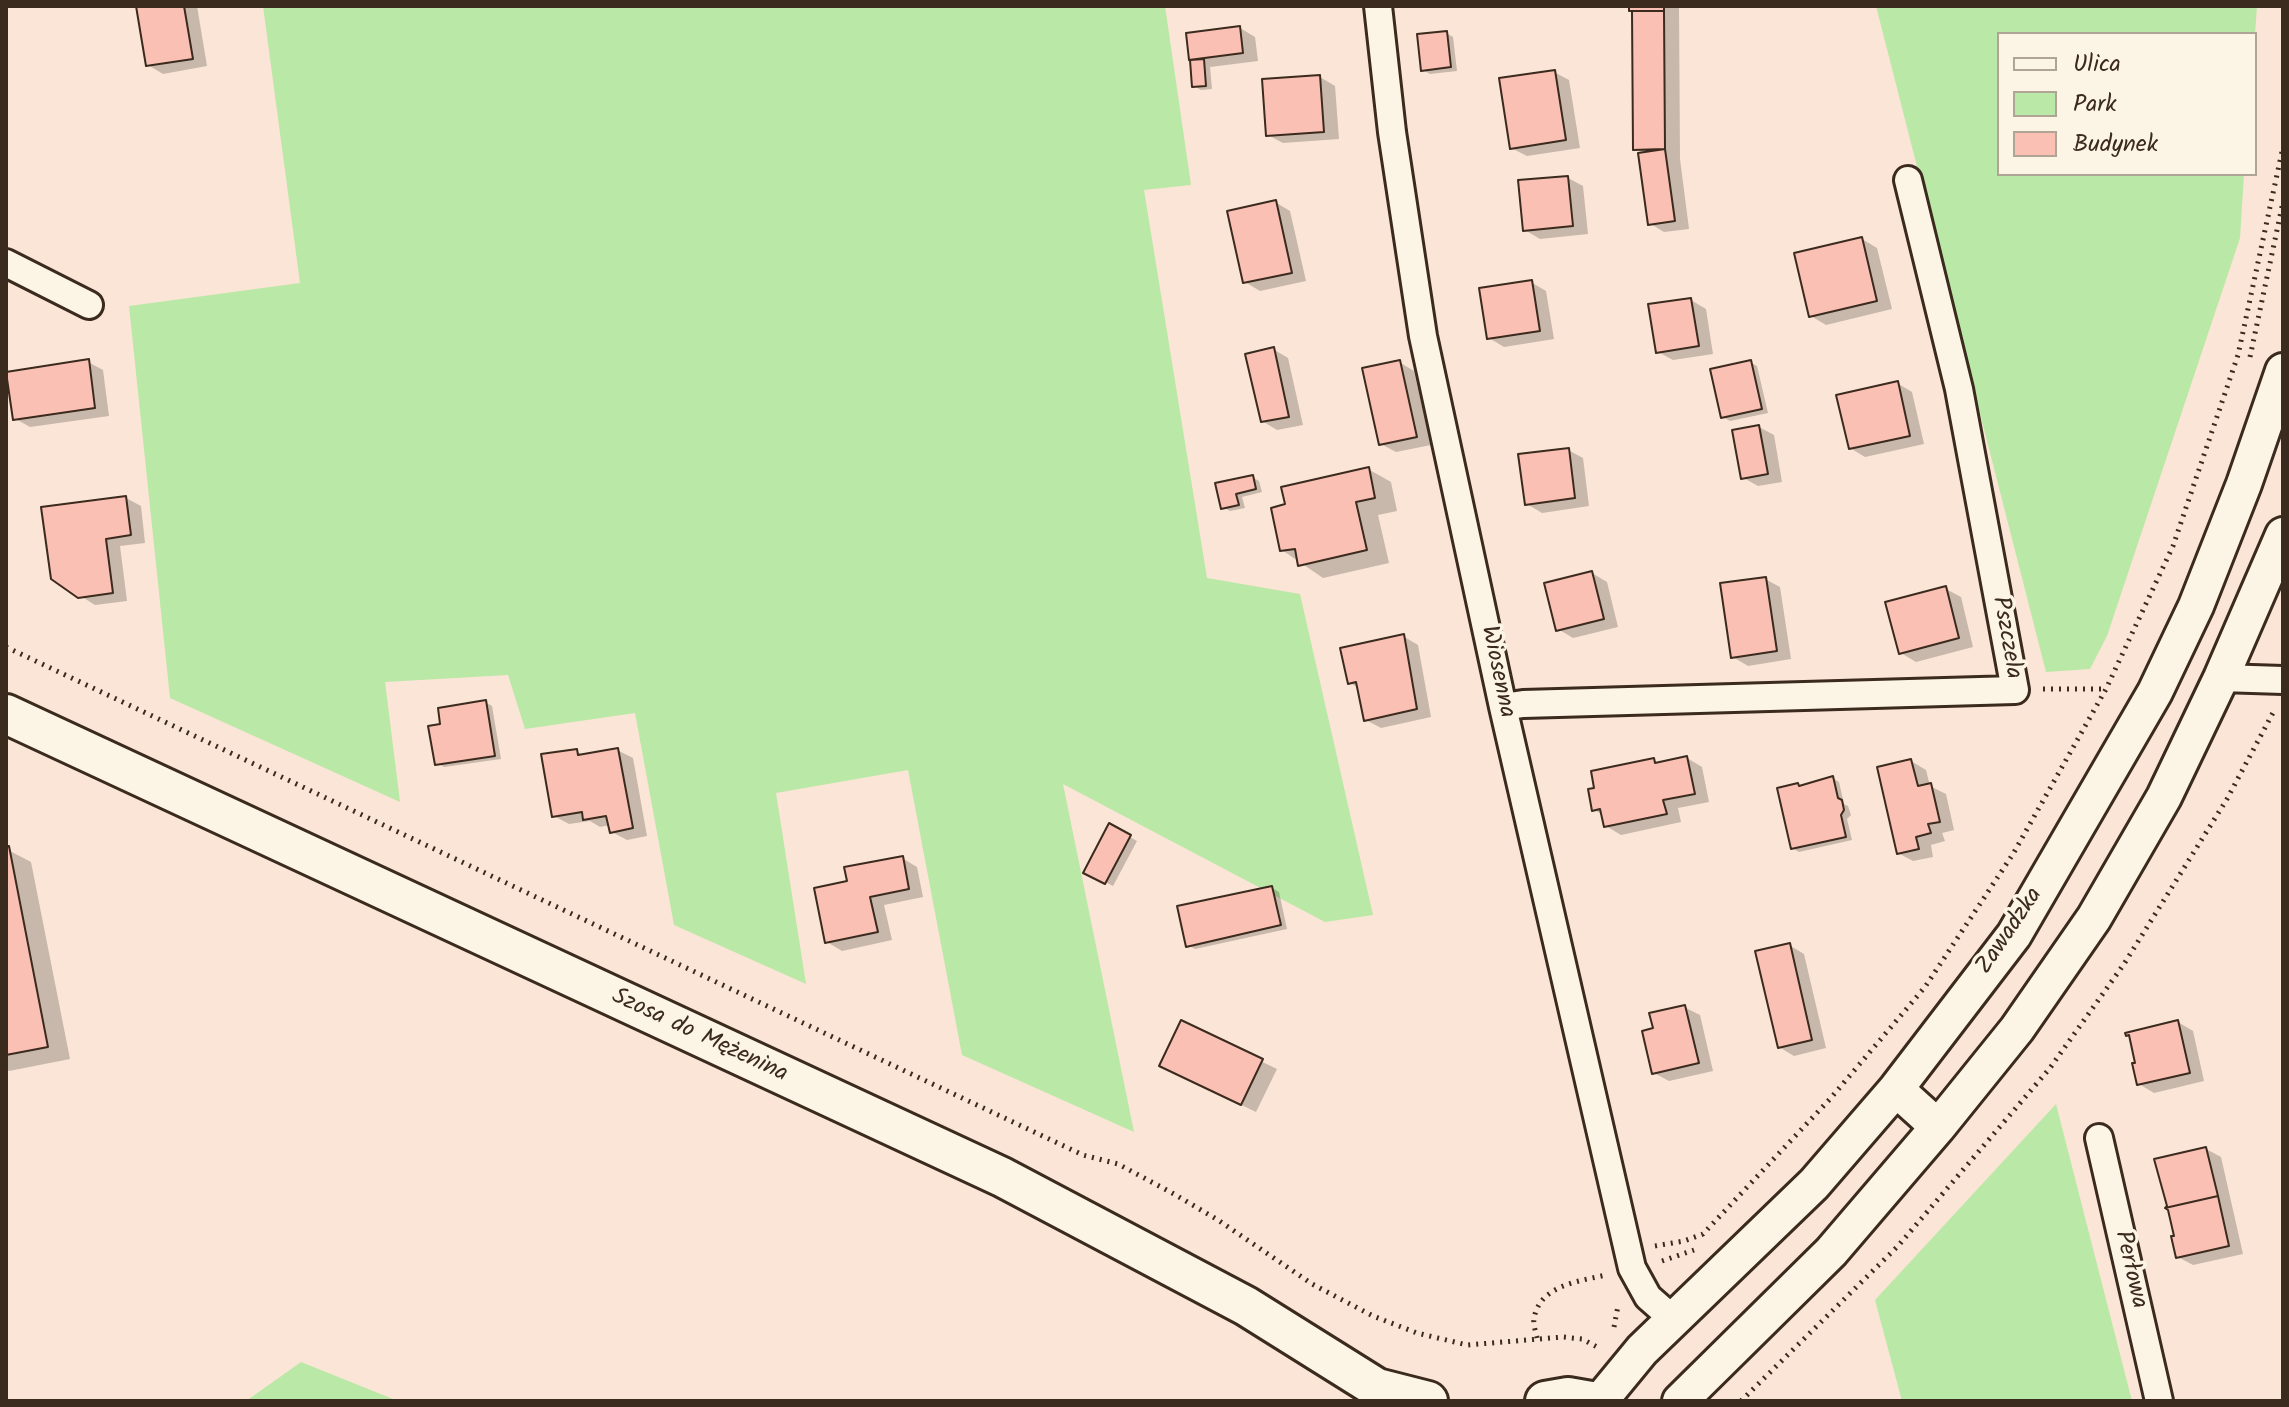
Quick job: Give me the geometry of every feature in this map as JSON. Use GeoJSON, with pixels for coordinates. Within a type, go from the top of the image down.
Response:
{"type":"FeatureCollection","features":[{"type":"Feature","properties":{"kind":"main road","name":"Szosa do Mężenina"},"geometry":{"type":"LineString","coordinates":[[6,714],[1002,1177],[1246,1306],[1384,1395],[1428,1401]]}},
{"type":"Feature","properties":{"kind":"main road"},"geometry":{"type":"LineString","coordinates":[[1545,1401],[1568,1397],[1591,1401]]}},
{"type":"Feature","properties":{"kind":"street","name":"Wiosenna"},"geometry":{"type":"LineString","coordinates":[[1378,6],[1392,132],[1423,336],[1503,707],[1632,1268],[1648,1297],[1673,1319]]}},
{"type":"Feature","properties":{"kind":"street","name":"Pszczela"},"geometry":{"type":"LineString","coordinates":[[1503,707],[2015,690],[1959,389],[1908,180]]}},
{"type":"Feature","properties":{"kind":"street"},"geometry":{"type":"LineString","coordinates":[[6,263],[89,305]]}},
{"type":"Feature","properties":{"kind":"street","name":"Zawadzka"},"geometry":{"type":"LineString","coordinates":[[1600,1401],[1614,1381],[1673,1319],[1814,1184],[1896,1089],[2014,935],[2155,692],[2196,606],[2244,484],[2283,371]]}},
{"type":"Feature","properties":{"kind":"street"},"geometry":{"type":"LineString","coordinates":[[1680,1401],[1831,1252],[2017,1029],[2094,918],[2164,797],[2221,678],[2283,535]]}},
{"type":"Feature","properties":{"kind":"street"},"geometry":{"type":"LineString","coordinates":[[2221,678],[2283,680]]}},
{"type":"Feature","properties":{"kind":"street"},"geometry":{"type":"LineString","coordinates":[[1896,1089],[1938,1127]]}},
{"type":"Feature","properties":{"kind":"street","name":"Perłowa"},"geometry":{"type":"LineString","coordinates":[[2099,1138],[2159,1401]]}},
{"type":"Feature","properties":{"kind":"path"},"geometry":{"type":"LineString","coordinates":[[1628,1251],[1684,1241],[1703,1234],[1888,1034],[1925,987],[2013,854],[2106,689],[2173,546],[2238,355],[2283,147]]}},
{"type":"Feature","properties":{"kind":"path"},"geometry":{"type":"LineString","coordinates":[[2247,368],[2283,202]]}},
{"type":"Feature","properties":{"kind":"path"},"geometry":{"type":"LineString","coordinates":[[6,647],[1083,1155],[1118,1164],[1218,1220],[1312,1284],[1373,1316],[1417,1333],[1467,1345],[1563,1337],[1582,1339],[1600,1349]]}},
{"type":"Feature","properties":{"kind":"path"},"geometry":{"type":"LineString","coordinates":[[2015,690],[2106,689]]}},
{"type":"Feature","properties":{"kind":"green space"},"geometry":{"type":"Polygon","coordinates":[[[263,6],[1165,6],[1191,185],[1144,190],[1207,578],[1300,594],[1373,915],[1325,922],[1063,784],[1134,1132],[962,1055],[908,770],[776,793],[806,984],[674,925],[635,713],[525,729],[508,675],[385,682],[400,802],[170,698],[129,306],[300,283],[263,6]]]}},
{"type":"Feature","properties":{"kind":"green space"},"geometry":{"type":"Polygon","coordinates":[[[1876,6],[2257,6],[2255,32],[1997,32],[1997,176],[2244,176],[2240,238],[2107,636],[2090,669],[2046,672],[1876,6]]]}},
{"type":"Feature","properties":{"kind":"green space"},"geometry":{"type":"Polygon","coordinates":[[[2056,1104],[2132,1401],[1902,1401],[1875,1300],[2056,1104]]]}},
{"type":"Feature","properties":{"kind":"green space"},"geometry":{"type":"Polygon","coordinates":[[[301,1362],[398,1401],[246,1401],[301,1362]]]}},
{"type":"Feature","properties":{"kind":"building"},"geometry":{"type":"Polygon","coordinates":[[[136,6],[184,6],[193,59],[146,66],[136,6]]]}},
{"type":"Feature","properties":{"kind":"building"},"geometry":{"type":"Polygon","coordinates":[[[1629,6],[1664,6],[1664,11],[1629,11],[1629,6]]]}},
{"type":"Feature","properties":{"kind":"building"},"geometry":{"type":"Polygon","coordinates":[[[1632,11],[1664,11],[1665,149],[1633,150],[1632,11]]]}},
{"type":"Feature","properties":{"kind":"building"},"geometry":{"type":"Polygon","coordinates":[[[1240,26],[1243,53],[1189,60],[1186,33],[1240,26]]]}},
{"type":"Feature","properties":{"kind":"building"},"geometry":{"type":"Polygon","coordinates":[[[1447,31],[1451,67],[1421,71],[1417,34],[1447,31]]]}},
{"type":"Feature","properties":{"kind":"building"},"geometry":{"type":"Polygon","coordinates":[[[1204,59],[1206,86],[1192,87],[1190,60],[1204,59]]]}},
{"type":"Feature","properties":{"kind":"building"},"geometry":{"type":"Polygon","coordinates":[[[1555,70],[1566,140],[1510,149],[1499,78],[1555,70]]]}},
{"type":"Feature","properties":{"kind":"building"},"geometry":{"type":"Polygon","coordinates":[[[1320,75],[1324,132],[1266,136],[1262,79],[1320,75]]]}},
{"type":"Feature","properties":{"kind":"building"},"geometry":{"type":"Polygon","coordinates":[[[1665,149],[1675,221],[1648,225],[1638,153],[1665,149]]]}},
{"type":"Feature","properties":{"kind":"building"},"geometry":{"type":"Polygon","coordinates":[[[1568,176],[1573,226],[1523,231],[1518,180],[1568,176]]]}},
{"type":"Feature","properties":{"kind":"building"},"geometry":{"type":"Polygon","coordinates":[[[1276,200],[1292,273],[1243,283],[1227,211],[1276,200]]]}},
{"type":"Feature","properties":{"kind":"building"},"geometry":{"type":"Polygon","coordinates":[[[1862,237],[1877,301],[1809,317],[1794,253],[1862,237]]]}},
{"type":"Feature","properties":{"kind":"building"},"geometry":{"type":"Polygon","coordinates":[[[1532,280],[1540,331],[1487,339],[1479,288],[1532,280]]]}},
{"type":"Feature","properties":{"kind":"building"},"geometry":{"type":"Polygon","coordinates":[[[1691,298],[1699,346],[1656,353],[1648,304],[1691,298]]]}},
{"type":"Feature","properties":{"kind":"building"},"geometry":{"type":"Polygon","coordinates":[[[1274,347],[1289,417],[1261,422],[1245,354],[1274,347]]]}},
{"type":"Feature","properties":{"kind":"building"},"geometry":{"type":"Polygon","coordinates":[[[89,359],[95,408],[13,420],[6,372],[89,359]]]}},
{"type":"Feature","properties":{"kind":"building"},"geometry":{"type":"Polygon","coordinates":[[[1400,360],[1417,437],[1379,445],[1362,368],[1400,360]]]}},
{"type":"Feature","properties":{"kind":"building"},"geometry":{"type":"Polygon","coordinates":[[[1751,360],[1762,409],[1721,418],[1710,369],[1751,360]]]}},
{"type":"Feature","properties":{"kind":"building"},"geometry":{"type":"Polygon","coordinates":[[[1898,381],[1910,436],[1849,449],[1836,395],[1898,381]]]}},
{"type":"Feature","properties":{"kind":"building"},"geometry":{"type":"Polygon","coordinates":[[[1759,425],[1768,474],[1741,479],[1732,430],[1759,425]]]}},
{"type":"Feature","properties":{"kind":"building"},"geometry":{"type":"Polygon","coordinates":[[[1569,448],[1575,498],[1525,505],[1518,454],[1569,448]]]}},
{"type":"Feature","properties":{"kind":"building"},"geometry":{"type":"Polygon","coordinates":[[[1369,467],[1375,498],[1356,502],[1367,550],[1298,566],[1295,549],[1280,551],[1271,508],[1285,504],[1281,487],[1369,467]]]}},
{"type":"Feature","properties":{"kind":"building"},"geometry":{"type":"Polygon","coordinates":[[[1253,475],[1256,489],[1236,494],[1239,505],[1221,509],[1215,483],[1253,475]]]}},
{"type":"Feature","properties":{"kind":"building"},"geometry":{"type":"Polygon","coordinates":[[[126,496],[131,535],[106,539],[113,593],[78,598],[51,579],[41,507],[126,496]]]}},
{"type":"Feature","properties":{"kind":"building"},"geometry":{"type":"Polygon","coordinates":[[[1592,571],[1604,619],[1556,631],[1544,583],[1592,571]]]}},
{"type":"Feature","properties":{"kind":"building"},"geometry":{"type":"Polygon","coordinates":[[[1766,577],[1777,651],[1731,658],[1720,583],[1766,577]]]}},
{"type":"Feature","properties":{"kind":"building"},"geometry":{"type":"Polygon","coordinates":[[[1946,586],[1959,638],[1899,654],[1885,602],[1946,586]]]}},
{"type":"Feature","properties":{"kind":"building"},"geometry":{"type":"Polygon","coordinates":[[[1404,634],[1417,709],[1364,721],[1356,682],[1348,684],[1340,648],[1404,634]]]}},
{"type":"Feature","properties":{"kind":"building"},"geometry":{"type":"Polygon","coordinates":[[[486,700],[495,756],[435,765],[428,726],[440,724],[438,708],[486,700]]]}},
{"type":"Feature","properties":{"kind":"building"},"geometry":{"type":"Polygon","coordinates":[[[618,748],[633,828],[610,833],[606,816],[583,820],[582,812],[552,817],[541,754],[577,749],[578,755],[618,748]]]}},
{"type":"Feature","properties":{"kind":"building"},"geometry":{"type":"Polygon","coordinates":[[[1687,756],[1695,794],[1663,800],[1667,814],[1604,827],[1600,809],[1592,811],[1588,789],[1594,788],[1591,771],[1654,758],[1655,763],[1687,756]]]}},
{"type":"Feature","properties":{"kind":"building"},"geometry":{"type":"Polygon","coordinates":[[[1911,759],[1918,786],[1931,783],[1940,822],[1928,824],[1931,833],[1916,837],[1919,849],[1897,854],[1877,767],[1911,759]]]}},
{"type":"Feature","properties":{"kind":"building"},"geometry":{"type":"Polygon","coordinates":[[[1833,776],[1838,798],[1842,800],[1844,810],[1841,815],[1846,837],[1791,849],[1777,788],[1798,783],[1799,786],[1833,776]]]}},
{"type":"Feature","properties":{"kind":"building"},"geometry":{"type":"Polygon","coordinates":[[[1109,823],[1131,835],[1105,884],[1083,873],[1109,823]]]}},
{"type":"Feature","properties":{"kind":"building"},"geometry":{"type":"Polygon","coordinates":[[[9,846],[48,1047],[6,1055],[6,847],[9,846]]]}},
{"type":"Feature","properties":{"kind":"building"},"geometry":{"type":"Polygon","coordinates":[[[903,856],[909,889],[870,897],[878,932],[825,943],[814,888],[847,881],[844,867],[903,856]]]}},
{"type":"Feature","properties":{"kind":"building"},"geometry":{"type":"Polygon","coordinates":[[[1272,886],[1281,925],[1186,947],[1177,906],[1272,886]]]}},
{"type":"Feature","properties":{"kind":"building"},"geometry":{"type":"Polygon","coordinates":[[[1790,943],[1812,1040],[1778,1048],[1755,951],[1790,943]]]}},
{"type":"Feature","properties":{"kind":"building"},"geometry":{"type":"Polygon","coordinates":[[[1685,1005],[1699,1063],[1652,1074],[1642,1031],[1653,1028],[1649,1013],[1685,1005]]]}},
{"type":"Feature","properties":{"kind":"building"},"geometry":{"type":"Polygon","coordinates":[[[1181,1020],[1263,1059],[1241,1105],[1159,1066],[1181,1020]]]}},
{"type":"Feature","properties":{"kind":"building"},"geometry":{"type":"Polygon","coordinates":[[[2178,1020],[2190,1073],[2137,1085],[2129,1035],[2125,1033],[2178,1020]]]}},
{"type":"Feature","properties":{"kind":"building"},"geometry":{"type":"Polygon","coordinates":[[[2206,1147],[2218,1196],[2165,1208],[2154,1159],[2206,1147]]]}},
{"type":"Feature","properties":{"kind":"building"},"geometry":{"type":"Polygon","coordinates":[[[2218,1196],[2229,1246],[2176,1258],[2171,1236],[2174,1236],[2165,1208],[2218,1196]]]}}]}
